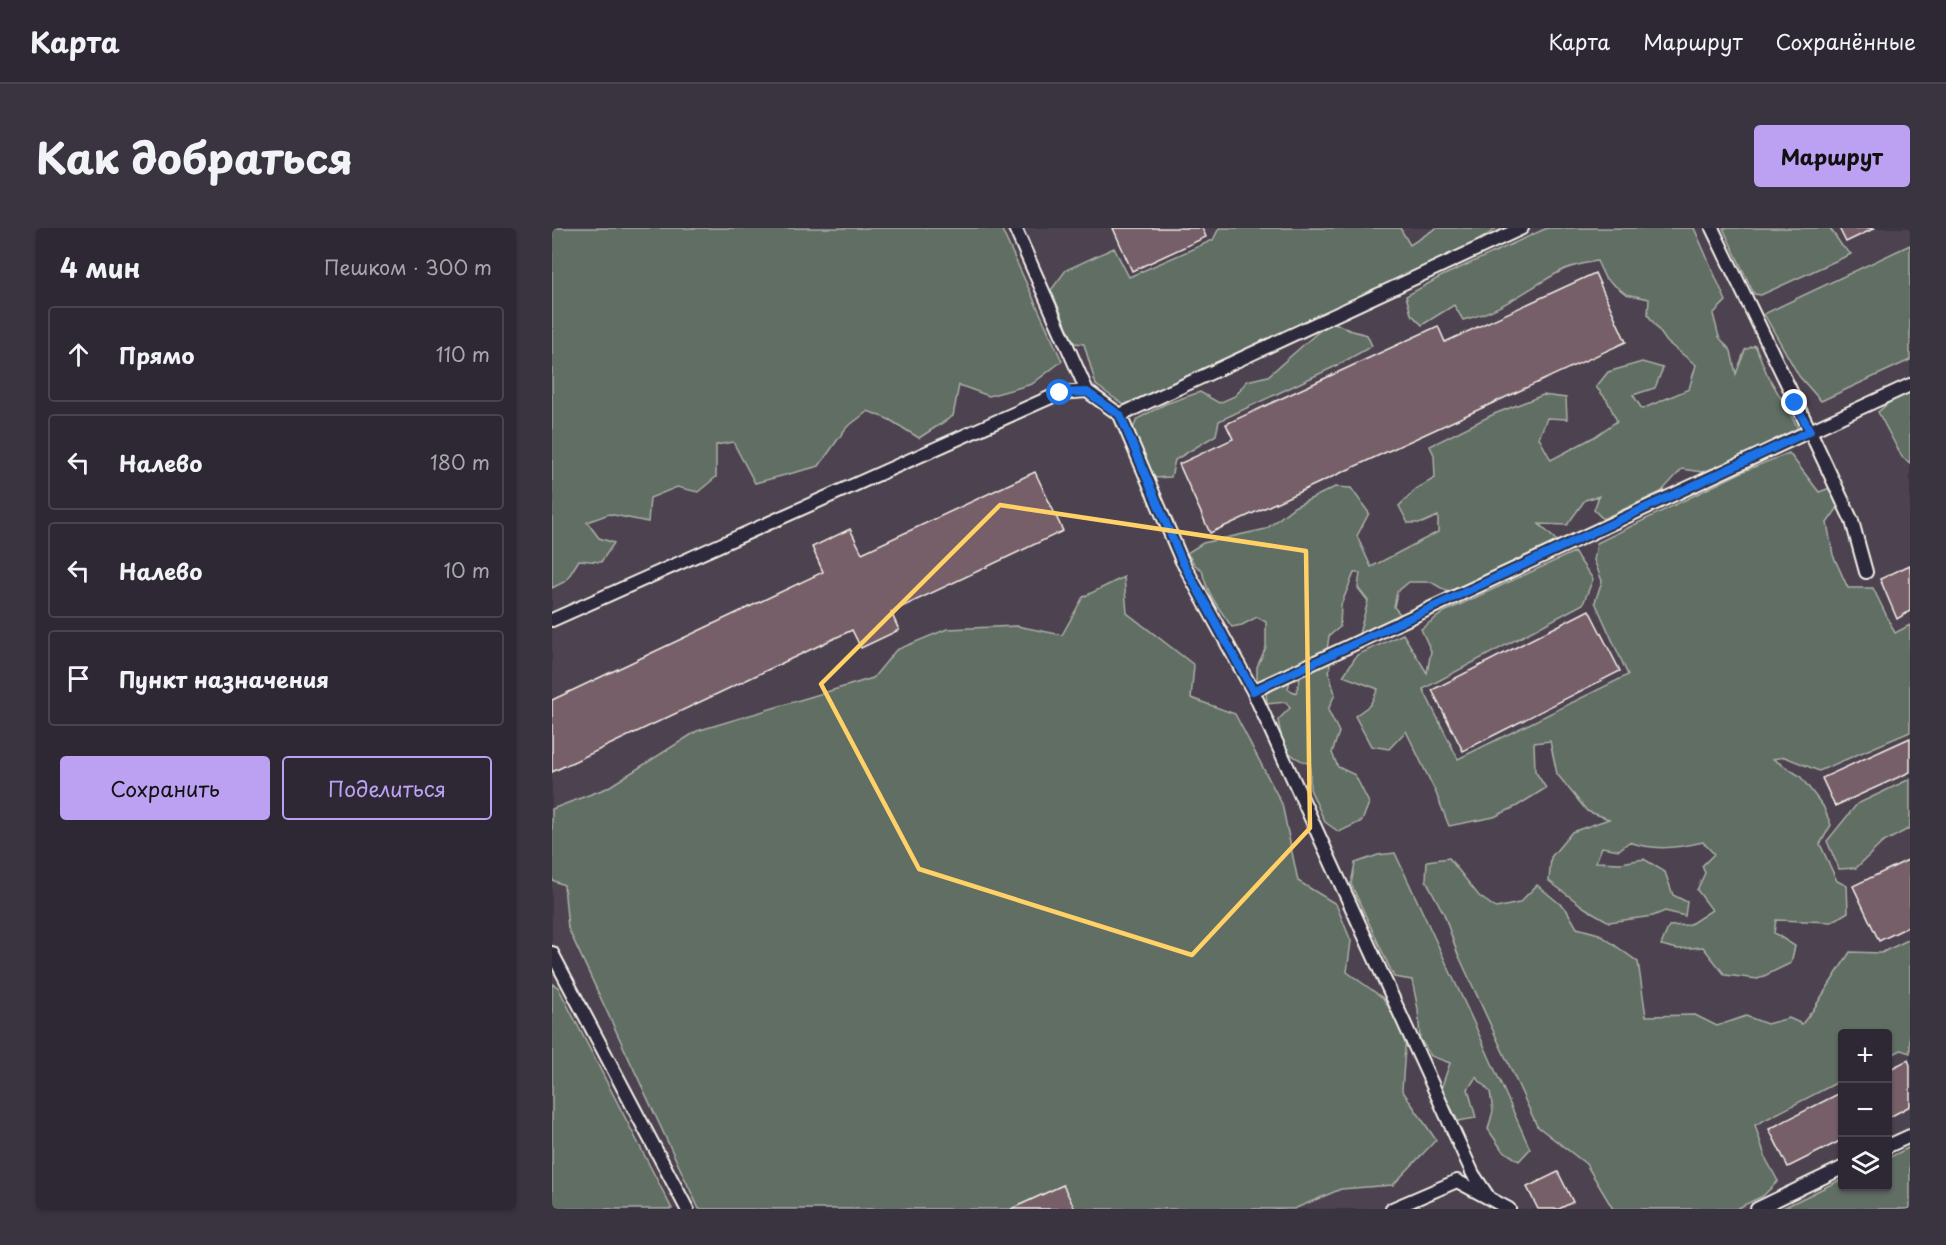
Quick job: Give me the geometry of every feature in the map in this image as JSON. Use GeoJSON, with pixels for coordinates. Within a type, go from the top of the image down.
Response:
{"type":"FeatureCollection","features":[{"type":"Feature","properties":{"kind":"lane"},"geometry":{"type":"LineString","coordinates":[[1015,228],[1087,392],[1120,415],[1182,561],[1253,691],[1473,1174],[1489,1198]]}},
{"type":"Feature","properties":{"kind":"lane"},"geometry":{"type":"LineString","coordinates":[[1120,415],[1522,228]]}},
{"type":"Feature","properties":{"kind":"lane"},"geometry":{"type":"LineString","coordinates":[[1712,228],[1852,520],[1866,572]]}},
{"type":"Feature","properties":{"kind":"lane"},"geometry":{"type":"LineString","coordinates":[[1253,691],[1910,385]]}},
{"type":"Feature","properties":{"kind":"lane"},"geometry":{"type":"LineString","coordinates":[[552,620],[1060,393],[1087,392]]}},
{"type":"Feature","properties":{"kind":"lane"},"geometry":{"type":"LineString","coordinates":[[552,953],[687,1209]]}},
{"type":"Feature","properties":{"kind":"lane"},"geometry":{"type":"LineString","coordinates":[[1892,1144],[1910,1136]]}},
{"type":"Feature","properties":{"kind":"lane"},"geometry":{"type":"LineString","coordinates":[[1757,1209],[1838,1170]]}},
{"type":"Feature","properties":{"kind":"lane"},"geometry":{"type":"LineString","coordinates":[[1392,1209],[1457,1181],[1509,1209]]}},
{"type":"Feature","properties":{"kind":"highlighted area"},"geometry":{"type":"Polygon","coordinates":[[[1000,505],[1306,551],[1310,828],[1192,955],[919,869],[821,684],[1000,505]]]}},
{"type":"Feature","properties":{"kind":"shaded area"},"geometry":{"type":"Polygon","coordinates":[[[552,228],[1910,228],[1910,1209],[552,1209],[552,228]]]}},
{"type":"Feature","properties":{"kind":"green space"},"geometry":{"type":"Polygon","coordinates":[[[552,228],[1001,228],[1062,361],[1032,384],[989,396],[959,385],[953,416],[919,438],[890,420],[868,411],[846,428],[819,466],[755,483],[733,442],[716,445],[716,477],[698,492],[677,487],[650,498],[648,522],[609,514],[587,522],[599,538],[614,543],[601,562],[579,560],[566,581],[552,588],[552,228]]]}},
{"type":"Feature","properties":{"kind":"green space"},"geometry":{"type":"Polygon","coordinates":[[[1219,228],[1400,228],[1410,245],[1436,228],[1497,228],[1475,243],[1124,405],[1096,385],[1084,344],[1074,343],[1051,290],[1066,270],[1114,248],[1129,277],[1213,240],[1219,228]]]}},
{"type":"Feature","properties":{"kind":"green space"},"geometry":{"type":"Polygon","coordinates":[[[1547,228],[1694,228],[1726,301],[1713,314],[1719,337],[1731,351],[1736,374],[1745,350],[1755,345],[1767,374],[1798,428],[1734,460],[1703,472],[1682,469],[1661,492],[1603,519],[1594,510],[1599,496],[1585,500],[1567,525],[1539,524],[1557,541],[1448,592],[1431,582],[1409,582],[1397,592],[1394,607],[1401,615],[1359,634],[1368,601],[1358,588],[1360,573],[1354,573],[1341,605],[1340,627],[1329,636],[1327,650],[1257,682],[1257,667],[1266,647],[1266,622],[1257,617],[1242,625],[1232,627],[1210,593],[1202,570],[1195,565],[1187,553],[1203,543],[1266,529],[1294,507],[1335,487],[1351,488],[1369,513],[1357,536],[1371,567],[1438,532],[1438,516],[1422,523],[1408,523],[1399,506],[1416,489],[1435,478],[1434,455],[1430,446],[1494,414],[1543,395],[1566,398],[1567,419],[1547,418],[1539,438],[1551,460],[1594,437],[1617,421],[1607,400],[1596,387],[1608,372],[1642,362],[1663,368],[1655,388],[1633,395],[1642,409],[1689,389],[1696,365],[1667,342],[1648,315],[1649,299],[1626,294],[1605,278],[1597,261],[1565,269],[1491,311],[1463,320],[1454,305],[1422,325],[1411,314],[1406,296],[1442,276],[1547,228]]]}},
{"type":"Feature","properties":{"kind":"green space"},"geometry":{"type":"Polygon","coordinates":[[[1723,228],[1830,228],[1842,246],[1851,254],[1761,295],[1754,294],[1723,228]]]}},
{"type":"Feature","properties":{"kind":"green space"},"geometry":{"type":"Polygon","coordinates":[[[1910,245],[1910,360],[1821,401],[1799,376],[1764,314],[1910,245]]]}},
{"type":"Feature","properties":{"kind":"green space"},"geometry":{"type":"Polygon","coordinates":[[[1333,322],[1367,335],[1372,346],[1336,366],[1219,421],[1216,435],[1175,460],[1171,477],[1153,478],[1133,429],[1137,419],[1165,404],[1200,392],[1219,403],[1235,396],[1247,381],[1268,376],[1333,322]]]}},
{"type":"Feature","properties":{"kind":"green space"},"geometry":{"type":"Polygon","coordinates":[[[1910,392],[1910,463],[1902,457],[1878,412],[1892,400],[1910,392]]]}},
{"type":"Feature","properties":{"kind":"green space"},"geometry":{"type":"Polygon","coordinates":[[[1789,453],[1819,492],[1830,488],[1839,506],[1827,523],[1833,555],[1848,588],[1873,588],[1895,633],[1910,625],[1910,732],[1819,771],[1785,757],[1773,759],[1800,776],[1823,806],[1831,825],[1820,844],[1837,881],[1847,886],[1848,912],[1832,922],[1776,920],[1774,933],[1795,946],[1791,963],[1758,979],[1725,975],[1703,947],[1678,949],[1661,945],[1669,926],[1689,925],[1712,910],[1697,890],[1705,873],[1702,866],[1714,854],[1703,842],[1666,848],[1648,847],[1629,842],[1619,850],[1602,847],[1596,862],[1621,863],[1644,859],[1665,872],[1673,895],[1687,902],[1685,916],[1665,911],[1653,916],[1609,922],[1585,908],[1549,881],[1551,857],[1572,832],[1609,819],[1587,811],[1557,774],[1550,741],[1534,743],[1535,771],[1546,788],[1494,817],[1449,826],[1406,731],[1389,749],[1371,746],[1355,716],[1370,705],[1378,689],[1343,676],[1357,655],[1403,634],[1427,673],[1431,651],[1421,629],[1444,612],[1574,552],[1593,579],[1583,604],[1423,689],[1458,759],[1628,675],[1595,602],[1602,581],[1594,560],[1597,543],[1744,471],[1789,453]]]}},
{"type":"Feature","properties":{"kind":"green space"},"geometry":{"type":"Polygon","coordinates":[[[1124,577],[1127,613],[1194,665],[1191,698],[1235,714],[1282,804],[1298,881],[1336,904],[1351,941],[1347,972],[1383,998],[1406,1034],[1402,1090],[1436,1140],[1393,1185],[1341,1189],[1294,1209],[699,1209],[568,928],[564,885],[552,880],[552,809],[607,788],[697,731],[873,678],[896,650],[947,629],[1017,626],[1062,635],[1083,597],[1124,577]]]}},
{"type":"Feature","properties":{"kind":"green space"},"geometry":{"type":"Polygon","coordinates":[[[1330,662],[1329,674],[1335,694],[1328,710],[1339,732],[1332,753],[1338,767],[1355,775],[1369,803],[1362,821],[1339,832],[1325,822],[1310,789],[1310,764],[1295,757],[1283,743],[1278,720],[1290,708],[1286,702],[1267,704],[1266,691],[1290,680],[1288,689],[1296,693],[1301,674],[1330,662]]]}},
{"type":"Feature","properties":{"kind":"green space"},"geometry":{"type":"Polygon","coordinates":[[[1910,779],[1910,828],[1882,843],[1856,868],[1839,869],[1827,841],[1857,804],[1910,779]]]}},
{"type":"Feature","properties":{"kind":"green space"},"geometry":{"type":"Polygon","coordinates":[[[1395,853],[1530,1149],[1519,1161],[1502,1150],[1488,1129],[1493,1111],[1490,1092],[1476,1077],[1468,1089],[1476,1118],[1458,1121],[1441,1089],[1450,1063],[1431,1056],[1420,1039],[1418,1009],[1412,980],[1394,977],[1351,884],[1355,863],[1378,855],[1395,853]]]}},
{"type":"Feature","properties":{"kind":"green space"},"geometry":{"type":"Polygon","coordinates":[[[1449,858],[1479,896],[1496,908],[1519,903],[1537,885],[1566,909],[1577,928],[1599,934],[1638,962],[1646,1016],[1695,1015],[1717,1026],[1746,1016],[1767,1024],[1789,1018],[1802,1024],[1850,952],[1881,953],[1910,939],[1910,1053],[1901,1050],[1892,1055],[1892,1029],[1838,1029],[1838,1082],[1755,1125],[1766,1159],[1778,1181],[1763,1196],[1736,1209],[1613,1209],[1586,1164],[1537,1126],[1457,952],[1444,914],[1426,880],[1427,861],[1449,858]]]}},
{"type":"Feature","properties":{"kind":"green space"},"geometry":{"type":"Polygon","coordinates":[[[552,984],[558,987],[672,1209],[552,1209],[552,984]]]}},
{"type":"Feature","properties":{"kind":"green space"},"geometry":{"type":"Polygon","coordinates":[[[1910,1147],[1910,1209],[1781,1209],[1838,1181],[1838,1191],[1892,1191],[1892,1156],[1910,1147]]]}},
{"type":"Feature","properties":{"kind":"building"},"geometry":{"type":"Polygon","coordinates":[[[1113,228],[1202,228],[1206,237],[1132,271],[1113,228]]]}},
{"type":"Feature","properties":{"kind":"building"},"geometry":{"type":"Polygon","coordinates":[[[1839,228],[1875,228],[1846,242],[1839,228]]]}},
{"type":"Feature","properties":{"kind":"building"},"geometry":{"type":"Polygon","coordinates":[[[1595,273],[1626,342],[1210,533],[1179,464],[1233,439],[1226,424],[1438,326],[1445,342],[1595,273]]]}},
{"type":"Feature","properties":{"kind":"building"},"geometry":{"type":"Polygon","coordinates":[[[1035,472],[1063,531],[891,612],[899,630],[861,648],[852,630],[552,772],[552,700],[823,572],[812,547],[850,529],[862,553],[1035,472]]]}},
{"type":"Feature","properties":{"kind":"building"},"geometry":{"type":"Polygon","coordinates":[[[1910,565],[1910,611],[1897,619],[1880,579],[1910,565]]]}},
{"type":"Feature","properties":{"kind":"building"},"geometry":{"type":"Polygon","coordinates":[[[1589,610],[1620,671],[1463,751],[1432,690],[1589,610]]]}},
{"type":"Feature","properties":{"kind":"building"},"geometry":{"type":"Polygon","coordinates":[[[1910,738],[1910,772],[1835,806],[1822,778],[1910,738]]]}},
{"type":"Feature","properties":{"kind":"building"},"geometry":{"type":"Polygon","coordinates":[[[1910,859],[1910,926],[1879,941],[1853,886],[1910,859]]]}},
{"type":"Feature","properties":{"kind":"building"},"geometry":{"type":"Polygon","coordinates":[[[1908,1060],[1910,1065],[1910,1106],[1892,1116],[1892,1083],[1892,1068],[1908,1060]]]}},
{"type":"Feature","properties":{"kind":"building"},"geometry":{"type":"Polygon","coordinates":[[[1838,1094],[1838,1142],[1788,1167],[1769,1129],[1838,1094]]]}},
{"type":"Feature","properties":{"kind":"building"},"geometry":{"type":"Polygon","coordinates":[[[1558,1172],[1573,1202],[1559,1209],[1538,1209],[1527,1187],[1558,1172]]]}},
{"type":"Feature","properties":{"kind":"building"},"geometry":{"type":"Polygon","coordinates":[[[1063,1185],[1075,1209],[1011,1209],[1063,1185]]]}},
{"type":"Feature","properties":{"kind":"route"},"geometry":{"type":"LineString","coordinates":[[1060,393],[1087,392],[1120,415],[1182,561],[1253,691],[1810,431],[1795,403]]}}]}
